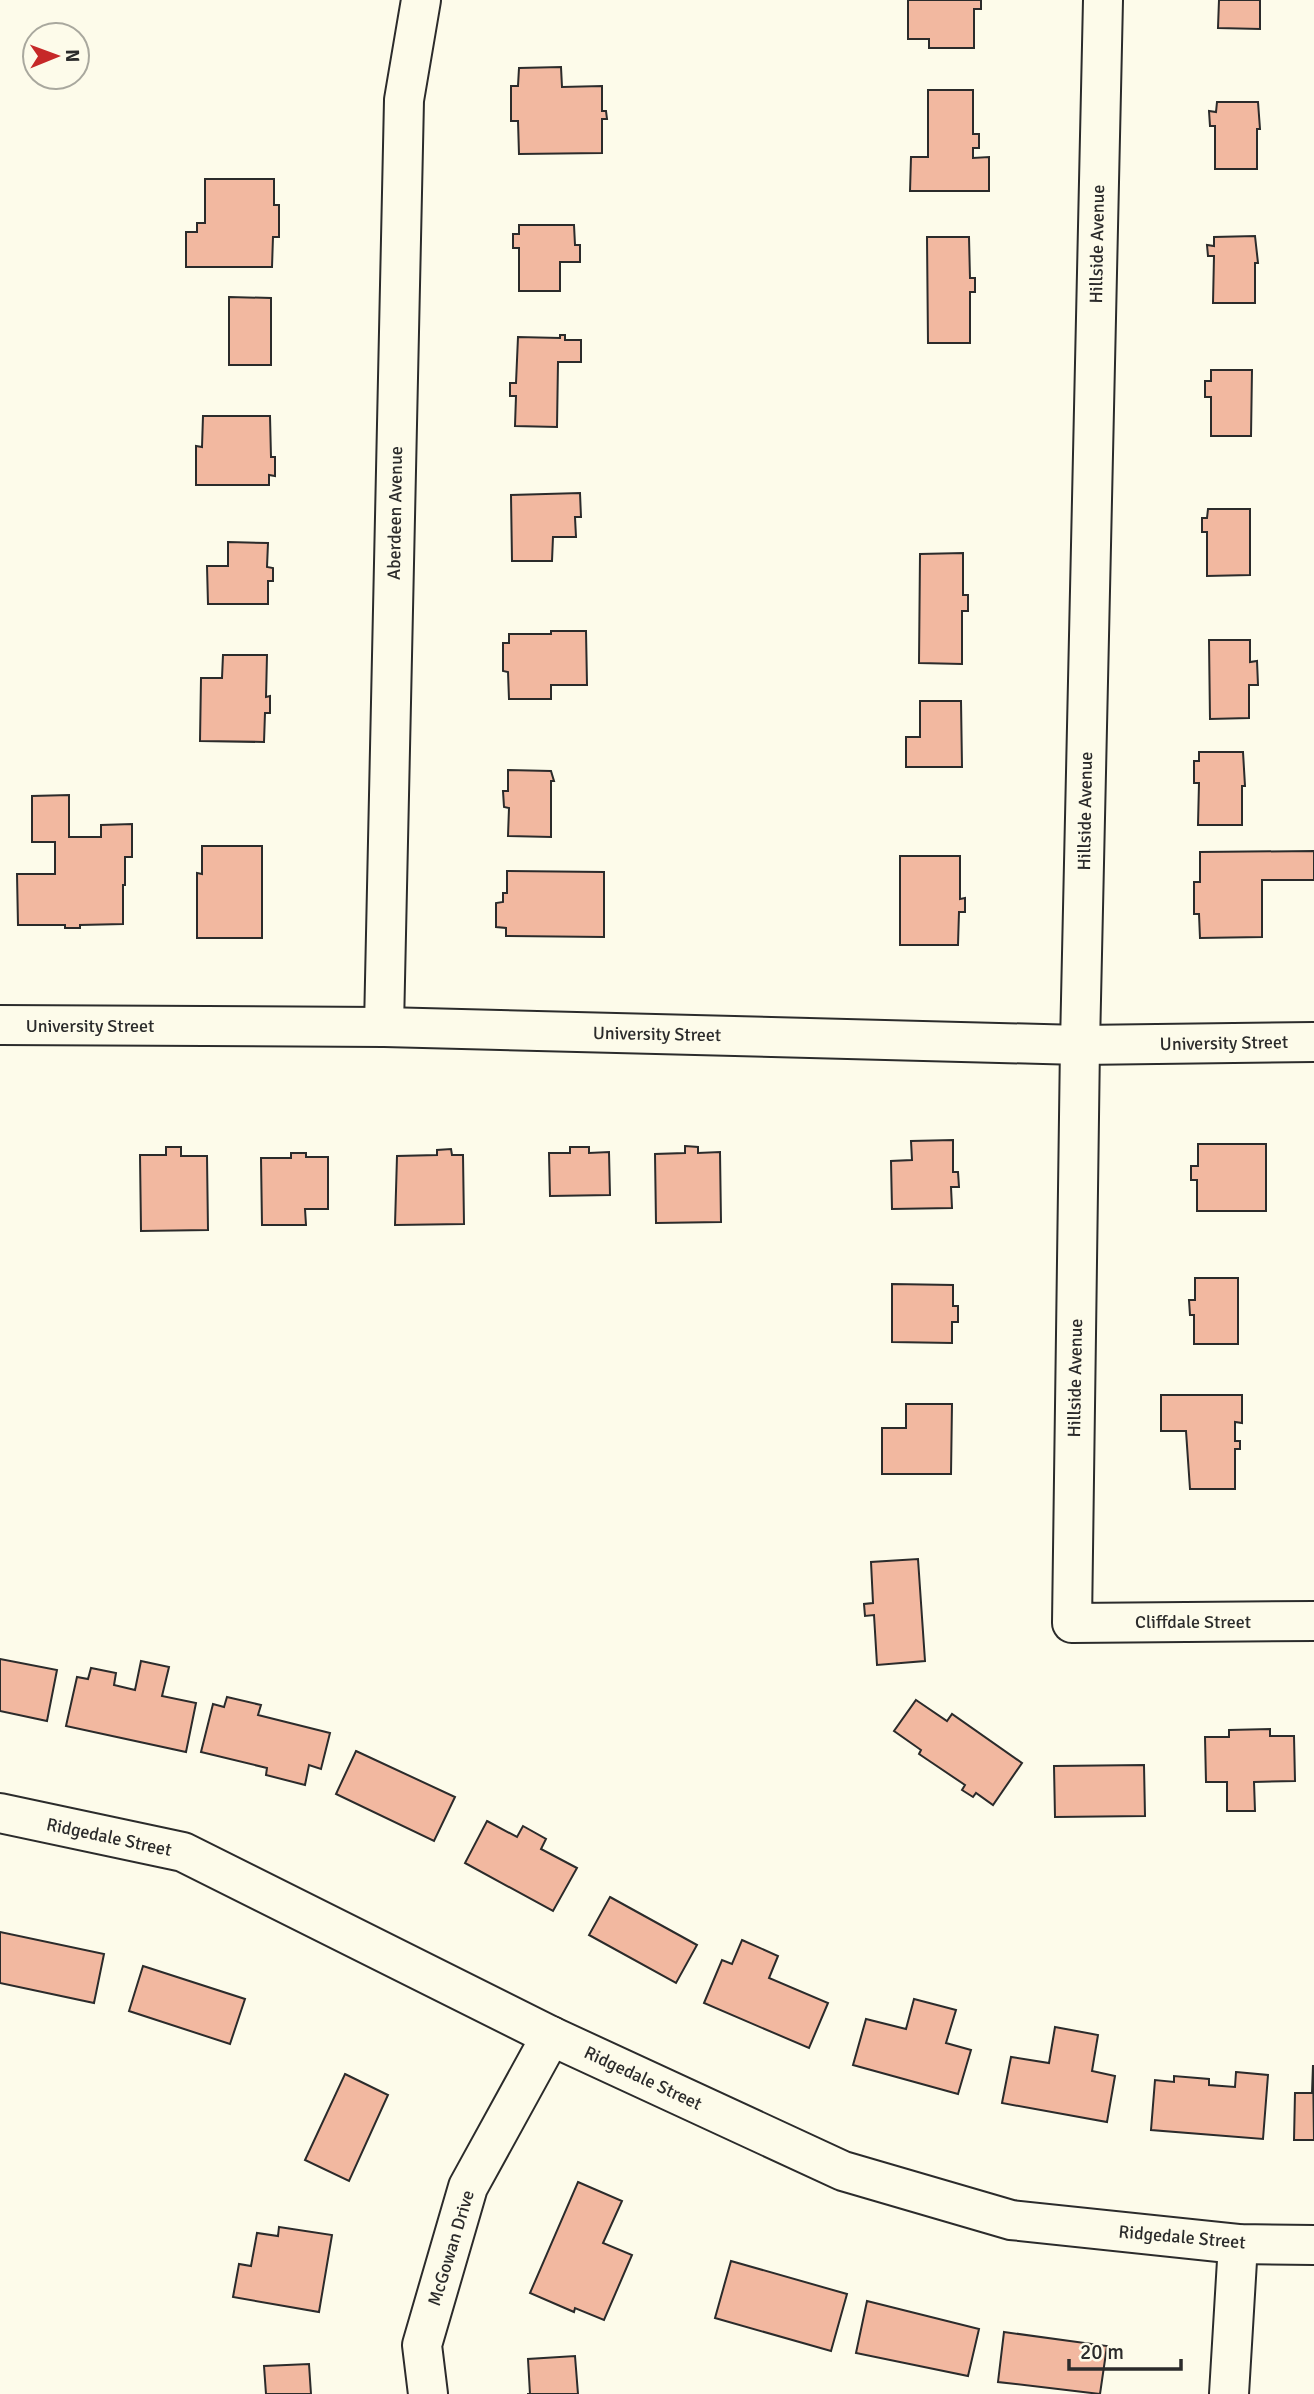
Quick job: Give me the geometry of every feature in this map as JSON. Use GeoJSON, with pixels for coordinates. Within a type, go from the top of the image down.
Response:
{"type":"FeatureCollection","features":[{"type":"Feature","properties":{"kind":"street","name":"Aberdeen Avenue"},"geometry":{"type":"LineString","coordinates":[[384,1027],[404,100],[421,0]]}},
{"type":"Feature","properties":{"kind":"street","name":"Hillside Avenue"},"geometry":{"type":"LineString","coordinates":[[1072,1623],[1080,1045],[1103,0]]}},
{"type":"Feature","properties":{"kind":"street","name":"University Street"},"geometry":{"type":"LineString","coordinates":[[0,1025],[384,1027],[1080,1045],[1314,1042]]}},
{"type":"Feature","properties":{"kind":"street","name":"Cliffdale Street"},"geometry":{"type":"LineString","coordinates":[[1072,1623],[1314,1621]]}},
{"type":"Feature","properties":{"kind":"street","name":"Ridgedale Street"},"geometry":{"type":"LineString","coordinates":[[0,1813],[183,1852],[551,2036],[843,2171],[1011,2220],[1238,2244],[1314,2245]]}},
{"type":"Feature","properties":{"kind":"street","name":"McGowan Drive"},"geometry":{"type":"LineString","coordinates":[[428,2394],[422,2345],[468,2187],[551,2036]]}},
{"type":"Feature","properties":{"kind":"street"},"geometry":{"type":"LineString","coordinates":[[1229,2394],[1238,2244]]}},
{"type":"Feature","properties":{"kind":"building"},"geometry":{"type":"Polygon","coordinates":[[[908,0],[981,0],[981,9],[974,9],[974,48],[929,48],[929,39],[908,39],[908,0]]]}},
{"type":"Feature","properties":{"kind":"building"},"geometry":{"type":"Polygon","coordinates":[[[1219,0],[1260,0],[1260,29],[1218,28],[1219,0]]]}},
{"type":"Feature","properties":{"kind":"building"},"geometry":{"type":"Polygon","coordinates":[[[561,67],[562,87],[602,86],[602,111],[606,111],[607,119],[602,119],[602,153],[519,154],[518,121],[511,121],[511,86],[518,86],[519,68],[561,67]]]}},
{"type":"Feature","properties":{"kind":"building"},"geometry":{"type":"Polygon","coordinates":[[[928,90],[973,90],[973,134],[979,134],[979,148],[973,148],[973,158],[989,157],[989,191],[910,191],[911,157],[928,157],[928,90]]]}},
{"type":"Feature","properties":{"kind":"building"},"geometry":{"type":"Polygon","coordinates":[[[1217,102],[1258,102],[1260,129],[1257,129],[1257,169],[1215,169],[1215,126],[1210,126],[1209,111],[1216,112],[1217,102]]]}},
{"type":"Feature","properties":{"kind":"building"},"geometry":{"type":"Polygon","coordinates":[[[205,179],[274,179],[274,205],[279,205],[279,237],[273,237],[272,267],[186,267],[186,232],[197,232],[197,223],[205,223],[205,179]]]}},
{"type":"Feature","properties":{"kind":"building"},"geometry":{"type":"Polygon","coordinates":[[[519,225],[574,225],[575,245],[580,245],[580,262],[560,262],[560,291],[519,291],[519,248],[513,248],[513,234],[519,234],[519,225]]]}},
{"type":"Feature","properties":{"kind":"building"},"geometry":{"type":"Polygon","coordinates":[[[1255,236],[1258,263],[1255,263],[1255,303],[1213,303],[1214,256],[1208,256],[1207,245],[1214,246],[1214,237],[1255,236]]]}},
{"type":"Feature","properties":{"kind":"building"},"geometry":{"type":"Polygon","coordinates":[[[927,237],[969,237],[970,278],[975,278],[975,292],[970,292],[970,343],[928,343],[927,237]]]}},
{"type":"Feature","properties":{"kind":"building"},"geometry":{"type":"Polygon","coordinates":[[[229,297],[271,298],[271,365],[229,365],[229,297]]]}},
{"type":"Feature","properties":{"kind":"building"},"geometry":{"type":"Polygon","coordinates":[[[560,335],[565,335],[565,340],[581,340],[581,362],[558,362],[557,427],[515,426],[516,396],[510,396],[510,383],[516,383],[518,337],[560,338],[560,335]]]}},
{"type":"Feature","properties":{"kind":"building"},"geometry":{"type":"Polygon","coordinates":[[[1211,370],[1252,370],[1251,436],[1211,436],[1211,397],[1205,397],[1205,381],[1211,381],[1211,370]]]}},
{"type":"Feature","properties":{"kind":"building"},"geometry":{"type":"Polygon","coordinates":[[[203,416],[270,416],[271,457],[275,457],[275,476],[269,475],[269,485],[196,485],[196,446],[202,447],[203,416]]]}},
{"type":"Feature","properties":{"kind":"building"},"geometry":{"type":"Polygon","coordinates":[[[580,493],[581,517],[575,517],[576,537],[553,537],[552,561],[512,561],[511,495],[580,493]]]}},
{"type":"Feature","properties":{"kind":"building"},"geometry":{"type":"Polygon","coordinates":[[[1208,509],[1250,509],[1250,575],[1207,576],[1207,532],[1202,532],[1202,518],[1207,518],[1208,509]]]}},
{"type":"Feature","properties":{"kind":"building"},"geometry":{"type":"Polygon","coordinates":[[[228,542],[268,543],[267,567],[273,568],[273,581],[268,581],[268,604],[208,604],[207,566],[228,566],[228,542]]]}},
{"type":"Feature","properties":{"kind":"building"},"geometry":{"type":"Polygon","coordinates":[[[963,553],[963,595],[968,595],[968,611],[962,611],[962,664],[919,663],[920,554],[963,553]]]}},
{"type":"Feature","properties":{"kind":"building"},"geometry":{"type":"Polygon","coordinates":[[[551,631],[586,631],[587,685],[551,685],[551,699],[509,699],[508,672],[503,671],[503,643],[509,643],[509,634],[551,634],[551,631]]]}},
{"type":"Feature","properties":{"kind":"building"},"geometry":{"type":"Polygon","coordinates":[[[1209,640],[1250,640],[1250,662],[1257,661],[1258,685],[1249,685],[1249,718],[1210,719],[1209,640]]]}},
{"type":"Feature","properties":{"kind":"building"},"geometry":{"type":"Polygon","coordinates":[[[223,655],[267,655],[266,697],[270,696],[270,713],[265,713],[264,742],[200,741],[201,678],[222,678],[223,655]]]}},
{"type":"Feature","properties":{"kind":"building"},"geometry":{"type":"Polygon","coordinates":[[[920,701],[961,701],[962,767],[906,767],[906,737],[920,737],[920,701]]]}},
{"type":"Feature","properties":{"kind":"building"},"geometry":{"type":"Polygon","coordinates":[[[1199,752],[1243,752],[1245,786],[1242,786],[1242,825],[1198,825],[1199,783],[1194,783],[1194,761],[1199,761],[1199,752]]]}},
{"type":"Feature","properties":{"kind":"building"},"geometry":{"type":"Polygon","coordinates":[[[508,770],[551,771],[554,781],[551,781],[551,837],[508,836],[509,808],[504,807],[503,791],[508,791],[508,770]]]}},
{"type":"Feature","properties":{"kind":"building"},"geometry":{"type":"Polygon","coordinates":[[[69,795],[69,837],[101,837],[101,825],[132,824],[132,857],[125,857],[123,924],[80,925],[80,928],[65,928],[65,925],[18,925],[17,874],[55,874],[55,842],[32,842],[32,796],[69,795]]]}},
{"type":"Feature","properties":{"kind":"building"},"geometry":{"type":"Polygon","coordinates":[[[202,846],[262,846],[262,938],[197,938],[197,873],[202,874],[202,846]]]}},
{"type":"Feature","properties":{"kind":"building"},"geometry":{"type":"Polygon","coordinates":[[[1314,851],[1314,880],[1262,880],[1262,937],[1200,938],[1199,914],[1194,914],[1194,882],[1200,882],[1200,852],[1314,851]]]}},
{"type":"Feature","properties":{"kind":"building"},"geometry":{"type":"Polygon","coordinates":[[[900,856],[960,856],[960,899],[965,898],[965,912],[959,912],[958,945],[900,945],[900,856]]]}},
{"type":"Feature","properties":{"kind":"building"},"geometry":{"type":"Polygon","coordinates":[[[507,871],[604,872],[604,937],[506,936],[506,928],[496,927],[496,903],[503,902],[503,893],[507,893],[507,871]]]}},
{"type":"Feature","properties":{"kind":"building"},"geometry":{"type":"Polygon","coordinates":[[[953,1140],[953,1172],[958,1172],[959,1187],[951,1187],[952,1208],[892,1209],[891,1161],[912,1160],[911,1141],[953,1140]]]}},
{"type":"Feature","properties":{"kind":"building"},"geometry":{"type":"Polygon","coordinates":[[[1198,1144],[1266,1144],[1266,1211],[1197,1211],[1197,1180],[1191,1180],[1191,1166],[1198,1166],[1198,1144]]]}},
{"type":"Feature","properties":{"kind":"building"},"geometry":{"type":"Polygon","coordinates":[[[685,1146],[698,1147],[698,1153],[720,1152],[721,1222],[656,1223],[655,1154],[685,1153],[685,1146]]]}},
{"type":"Feature","properties":{"kind":"building"},"geometry":{"type":"Polygon","coordinates":[[[166,1147],[181,1147],[181,1156],[207,1156],[208,1230],[141,1231],[140,1155],[166,1155],[166,1147]]]}},
{"type":"Feature","properties":{"kind":"building"},"geometry":{"type":"Polygon","coordinates":[[[570,1147],[589,1147],[589,1153],[609,1152],[610,1195],[550,1196],[549,1153],[570,1153],[570,1147]]]}},
{"type":"Feature","properties":{"kind":"building"},"geometry":{"type":"Polygon","coordinates":[[[451,1149],[452,1155],[463,1155],[464,1224],[395,1225],[397,1156],[437,1155],[437,1150],[451,1149]]]}},
{"type":"Feature","properties":{"kind":"building"},"geometry":{"type":"Polygon","coordinates":[[[291,1153],[306,1153],[306,1157],[328,1157],[328,1209],[305,1209],[306,1225],[262,1225],[261,1158],[291,1158],[291,1153]]]}},
{"type":"Feature","properties":{"kind":"building"},"geometry":{"type":"Polygon","coordinates":[[[1195,1278],[1238,1278],[1238,1344],[1194,1344],[1194,1315],[1190,1315],[1189,1300],[1195,1300],[1195,1278]]]}},
{"type":"Feature","properties":{"kind":"building"},"geometry":{"type":"Polygon","coordinates":[[[892,1284],[953,1285],[953,1306],[958,1306],[958,1322],[952,1322],[952,1343],[892,1342],[892,1284]]]}},
{"type":"Feature","properties":{"kind":"building"},"geometry":{"type":"Polygon","coordinates":[[[1161,1395],[1242,1395],[1242,1423],[1235,1422],[1235,1441],[1240,1441],[1240,1449],[1235,1449],[1235,1489],[1190,1489],[1186,1431],[1161,1431],[1161,1395]]]}},
{"type":"Feature","properties":{"kind":"building"},"geometry":{"type":"Polygon","coordinates":[[[906,1404],[952,1404],[951,1474],[882,1474],[882,1428],[906,1428],[906,1404]]]}},
{"type":"Feature","properties":{"kind":"building"},"geometry":{"type":"Polygon","coordinates":[[[918,1559],[925,1661],[877,1665],[874,1615],[865,1616],[864,1604],[873,1603],[871,1562],[918,1559]]]}},
{"type":"Feature","properties":{"kind":"building"},"geometry":{"type":"Polygon","coordinates":[[[0,1659],[57,1670],[47,1721],[0,1711],[0,1659]]]}},
{"type":"Feature","properties":{"kind":"building"},"geometry":{"type":"Polygon","coordinates":[[[141,1661],[169,1667],[162,1696],[196,1703],[186,1752],[66,1726],[77,1677],[88,1679],[91,1668],[116,1673],[114,1685],[135,1690],[141,1661]]]}},
{"type":"Feature","properties":{"kind":"building"},"geometry":{"type":"Polygon","coordinates":[[[227,1697],[261,1705],[258,1715],[330,1733],[321,1769],[309,1765],[305,1785],[266,1775],[267,1768],[201,1752],[213,1704],[224,1707],[227,1697]]]}},
{"type":"Feature","properties":{"kind":"building"},"geometry":{"type":"Polygon","coordinates":[[[916,1700],[947,1721],[952,1714],[1022,1763],[993,1805],[976,1793],[973,1797],[962,1790],[965,1785],[919,1754],[921,1750],[894,1731],[916,1700]]]}},
{"type":"Feature","properties":{"kind":"building"},"geometry":{"type":"Polygon","coordinates":[[[1270,1729],[1270,1736],[1294,1736],[1295,1781],[1254,1782],[1255,1811],[1227,1811],[1227,1782],[1206,1782],[1205,1737],[1229,1737],[1229,1730],[1270,1729]]]}},
{"type":"Feature","properties":{"kind":"building"},"geometry":{"type":"Polygon","coordinates":[[[356,1751],[455,1797],[434,1841],[336,1794],[356,1751]]]}},
{"type":"Feature","properties":{"kind":"building"},"geometry":{"type":"Polygon","coordinates":[[[1144,1765],[1145,1816],[1055,1817],[1054,1766],[1144,1765]]]}},
{"type":"Feature","properties":{"kind":"building"},"geometry":{"type":"Polygon","coordinates":[[[487,1821],[517,1837],[523,1826],[546,1839],[541,1849],[577,1868],[553,1911],[465,1863],[487,1821]]]}},
{"type":"Feature","properties":{"kind":"building"},"geometry":{"type":"Polygon","coordinates":[[[610,1897],[697,1945],[676,1983],[589,1935],[610,1897]]]}},
{"type":"Feature","properties":{"kind":"building"},"geometry":{"type":"Polygon","coordinates":[[[0,1932],[104,1954],[94,2003],[0,1983],[0,1932]]]}},
{"type":"Feature","properties":{"kind":"building"},"geometry":{"type":"Polygon","coordinates":[[[742,1940],[778,1956],[769,1978],[828,2003],[809,2048],[704,2003],[722,1960],[732,1964],[742,1940]]]}},
{"type":"Feature","properties":{"kind":"building"},"geometry":{"type":"Polygon","coordinates":[[[143,1966],[245,1999],[230,2044],[129,2011],[143,1966]]]}},
{"type":"Feature","properties":{"kind":"building"},"geometry":{"type":"Polygon","coordinates":[[[914,1999],[956,2010],[946,2043],[971,2050],[958,2094],[853,2065],[866,2019],[906,2029],[914,1999]]]}},
{"type":"Feature","properties":{"kind":"building"},"geometry":{"type":"Polygon","coordinates":[[[1055,2027],[1098,2035],[1092,2071],[1115,2076],[1107,2122],[1002,2103],[1011,2057],[1049,2063],[1055,2027]]]}},
{"type":"Feature","properties":{"kind":"building"},"geometry":{"type":"Polygon","coordinates":[[[1313,2065],[1314,2140],[1294,2140],[1295,2093],[1312,2093],[1313,2065]]]}},
{"type":"Feature","properties":{"kind":"building"},"geometry":{"type":"Polygon","coordinates":[[[1236,2072],[1268,2075],[1263,2139],[1151,2130],[1155,2080],[1174,2082],[1174,2076],[1209,2079],[1209,2085],[1235,2087],[1236,2072]]]}},
{"type":"Feature","properties":{"kind":"building"},"geometry":{"type":"Polygon","coordinates":[[[345,2074],[388,2095],[349,2181],[305,2160],[345,2074]]]}},
{"type":"Feature","properties":{"kind":"building"},"geometry":{"type":"Polygon","coordinates":[[[578,2182],[622,2201],[603,2243],[632,2255],[604,2320],[575,2308],[574,2312],[530,2293],[578,2182]]]}},
{"type":"Feature","properties":{"kind":"building"},"geometry":{"type":"Polygon","coordinates":[[[279,2227],[332,2235],[319,2312],[233,2297],[239,2264],[251,2266],[257,2233],[278,2236],[279,2227]]]}},
{"type":"Feature","properties":{"kind":"building"},"geometry":{"type":"Polygon","coordinates":[[[731,2261],[847,2294],[831,2351],[715,2318],[731,2261]]]}},
{"type":"Feature","properties":{"kind":"building"},"geometry":{"type":"Polygon","coordinates":[[[867,2301],[979,2329],[968,2376],[856,2353],[867,2301]]]}},
{"type":"Feature","properties":{"kind":"building"},"geometry":{"type":"Polygon","coordinates":[[[1004,2332],[1107,2346],[1100,2394],[998,2382],[1004,2332]]]}},
{"type":"Feature","properties":{"kind":"building"},"geometry":{"type":"Polygon","coordinates":[[[575,2356],[578,2394],[530,2394],[528,2359],[575,2356]]]}},
{"type":"Feature","properties":{"kind":"building"},"geometry":{"type":"Polygon","coordinates":[[[309,2364],[311,2394],[266,2394],[264,2366],[309,2364]]]}}]}
